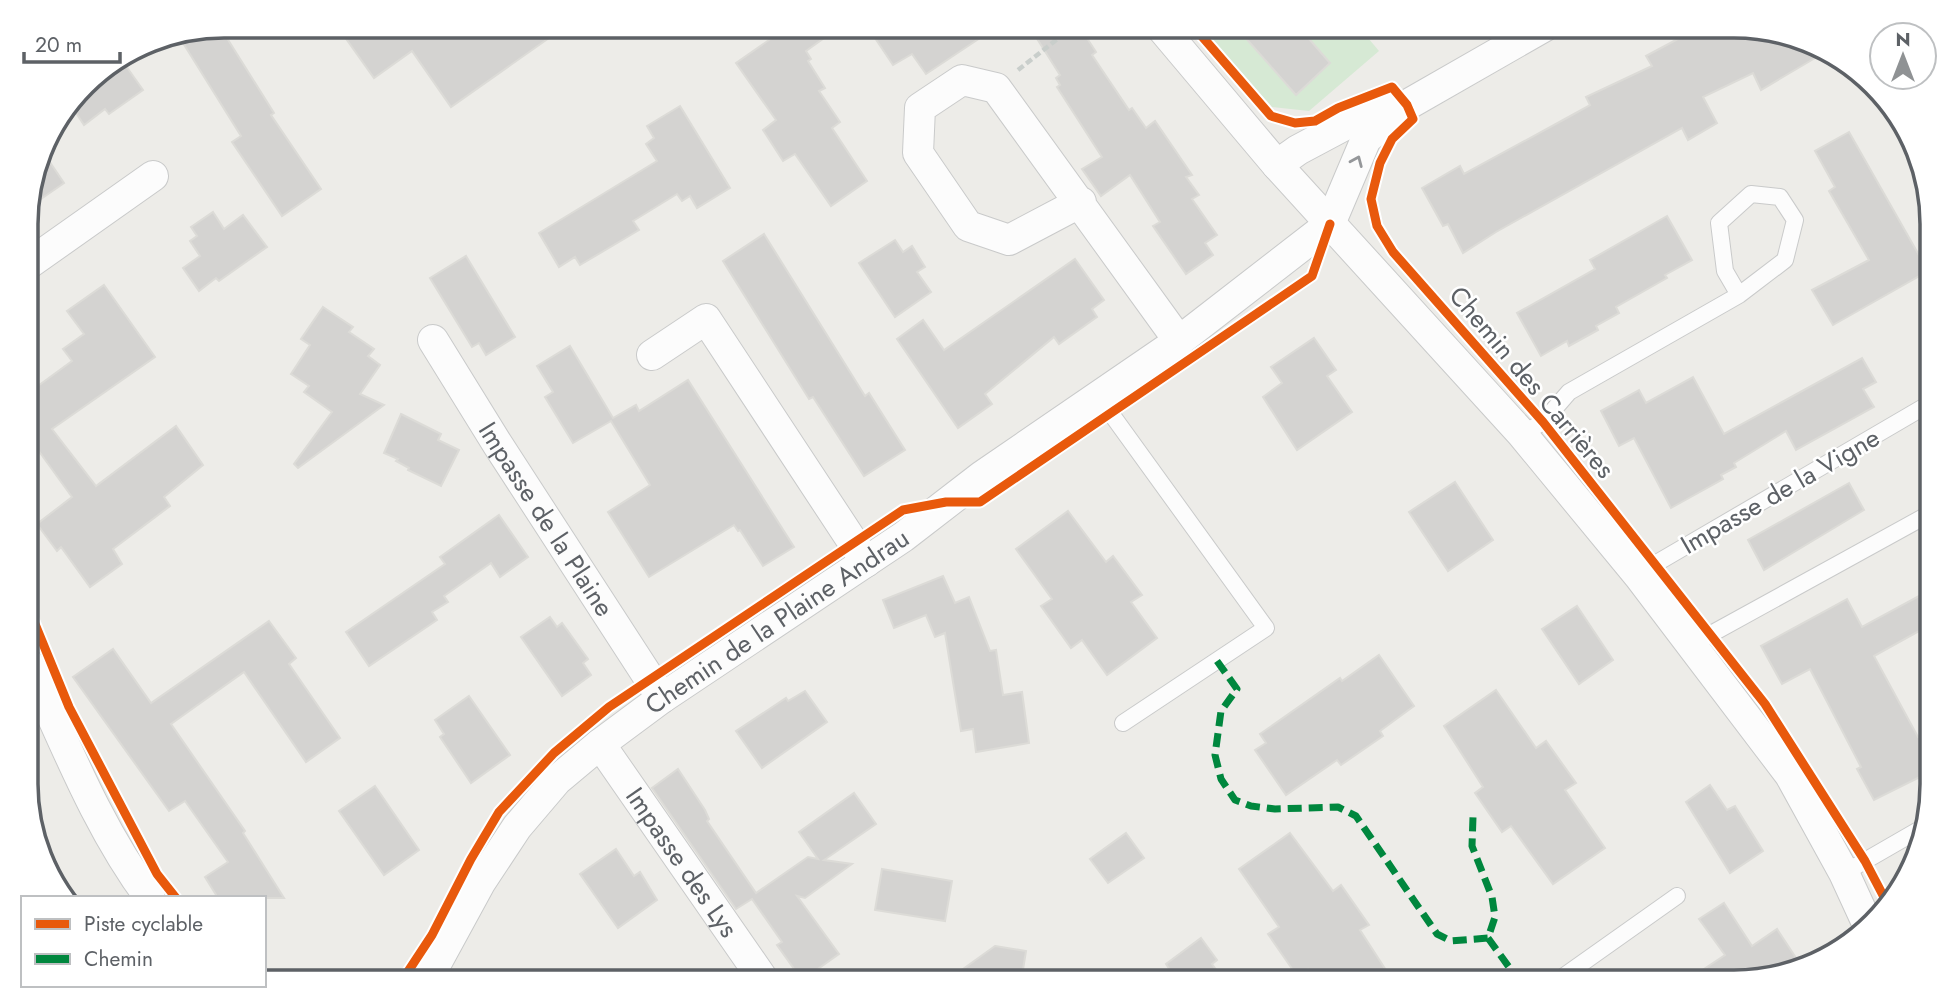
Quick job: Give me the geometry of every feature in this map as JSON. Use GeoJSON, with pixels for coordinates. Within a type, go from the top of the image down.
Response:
{"type":"FeatureCollection","features":[{"type":"Feature","properties":{"kind":"street","name":"Chemin des Carrières"},"geometry":{"type":"LineString","coordinates":[[1171,39],[1330,224],[1522,434],[1639,576],[1790,775],[1844,873],[1864,916]]}},
{"type":"Feature","properties":{"kind":"street"},"geometry":{"type":"LineString","coordinates":[[1330,224],[1366,139],[1407,105],[1522,39]]}},
{"type":"Feature","properties":{"kind":"street"},"geometry":{"type":"LineString","coordinates":[[1081,202],[1009,240],[968,226],[918,153],[920,108],[962,80],[996,88],[1081,202],[1179,341]]}},
{"type":"Feature","properties":{"kind":"street"},"geometry":{"type":"LineString","coordinates":[[1277,164],[1375,109],[1407,105]]}},
{"type":"Feature","properties":{"kind":"street"},"geometry":{"type":"LineString","coordinates":[[39,257],[153,176]]}},
{"type":"Feature","properties":{"kind":"street","name":"Chemin de la Plaine Andrau"},"geometry":{"type":"LineString","coordinates":[[433,970],[480,883],[517,827],[557,780],[600,744],[662,698],[866,562],[982,476],[1179,341],[1330,224]]}},
{"type":"Feature","properties":{"kind":"street"},"geometry":{"type":"LineString","coordinates":[[652,355],[706,319],[866,562]]}},
{"type":"Feature","properties":{"kind":"street","name":"Impasse de la Plaine"},"geometry":{"type":"LineString","coordinates":[[433,340],[662,698]]}},
{"type":"Feature","properties":{"kind":"street"},"geometry":{"type":"LineString","coordinates":[[38,685],[97,814],[128,868],[149,896]]}},
{"type":"Feature","properties":{"kind":"street","name":"Impasse des Lys"},"geometry":{"type":"LineString","coordinates":[[600,744],[756,970]]}},
{"type":"Feature","properties":{"kind":"lane"},"geometry":{"type":"LineString","coordinates":[[1522,434],[1543,422],[1569,393],[1739,295],[1785,260],[1795,220],[1780,197],[1751,194],[1718,223],[1725,271],[1739,295]]}},
{"type":"Feature","properties":{"kind":"lane"},"geometry":{"type":"LineString","coordinates":[[1099,397],[1266,628],[1124,723]]}},
{"type":"Feature","properties":{"kind":"lane","name":"Impasse de la Vigne"},"geometry":{"type":"LineString","coordinates":[[1639,576],[1655,564],[1920,409]]}},
{"type":"Feature","properties":{"kind":"lane"},"geometry":{"type":"LineString","coordinates":[[1691,645],[1920,519]]}},
{"type":"Feature","properties":{"kind":"lane"},"geometry":{"type":"LineString","coordinates":[[1844,873],[1914,833]]}},
{"type":"Feature","properties":{"kind":"lane"},"geometry":{"type":"LineString","coordinates":[[1574,969],[1677,896]]}},
{"type":"Feature","properties":{"kind":"path"},"geometry":{"type":"LineString","coordinates":[[996,88],[1057,39]]}},
{"type":"Feature","properties":{"kind":"green space"},"geometry":{"type":"Polygon","coordinates":[[[1212,39],[1369,39],[1379,51],[1309,111],[1272,107],[1212,39]]]}},
{"type":"Feature","properties":{"kind":"building"},"geometry":{"type":"Polygon","coordinates":[[[228,39],[274,113],[271,115],[321,189],[282,216],[232,142],[241,136],[183,43],[228,39]]]}},
{"type":"Feature","properties":{"kind":"building"},"geometry":{"type":"Polygon","coordinates":[[[346,39],[548,39],[451,107],[412,51],[374,78],[346,39]]]}},
{"type":"Feature","properties":{"kind":"building"},"geometry":{"type":"Polygon","coordinates":[[[770,39],[823,39],[806,51],[811,59],[808,61],[825,88],[819,91],[840,122],[832,128],[867,181],[831,206],[795,154],[783,161],[763,130],[776,120],[736,63],[770,39]]]}},
{"type":"Feature","properties":{"kind":"building"},"geometry":{"type":"Polygon","coordinates":[[[876,39],[978,39],[926,74],[912,54],[893,65],[876,39]]]}},
{"type":"Feature","properties":{"kind":"building"},"geometry":{"type":"Polygon","coordinates":[[[1037,39],[1088,39],[1096,52],[1092,55],[1129,110],[1132,108],[1146,128],[1155,121],[1192,175],[1186,177],[1199,195],[1192,199],[1217,235],[1205,243],[1213,255],[1186,274],[1153,226],[1160,222],[1130,175],[1101,196],[1082,169],[1102,157],[1057,87],[1060,85],[1056,78],[1060,75],[1037,39]]]}},
{"type":"Feature","properties":{"kind":"building"},"geometry":{"type":"Polygon","coordinates":[[[1246,39],[1309,39],[1330,63],[1296,95],[1246,39]]]}},
{"type":"Feature","properties":{"kind":"building"},"geometry":{"type":"Polygon","coordinates":[[[1678,39],[1746,39],[1794,48],[1816,58],[1761,90],[1753,73],[1703,97],[1717,123],[1688,140],[1682,128],[1463,253],[1448,224],[1443,226],[1422,188],[1460,166],[1464,174],[1590,105],[1586,97],[1652,66],[1646,56],[1678,39]]]}},
{"type":"Feature","properties":{"kind":"building"},"geometry":{"type":"Polygon","coordinates":[[[126,67],[143,90],[109,114],[105,109],[84,125],[77,111],[93,93],[126,67]]]}},
{"type":"Feature","properties":{"kind":"building"},"geometry":{"type":"Polygon","coordinates":[[[680,106],[730,188],[697,208],[690,196],[682,201],[677,194],[633,221],[639,230],[580,265],[575,257],[559,267],[539,233],[657,161],[646,144],[654,138],[647,126],[680,106]]]}},
{"type":"Feature","properties":{"kind":"building"},"geometry":{"type":"Polygon","coordinates":[[[1849,132],[1920,257],[1920,276],[1833,325],[1812,290],[1869,260],[1829,191],[1835,187],[1815,151],[1849,132]]]}},
{"type":"Feature","properties":{"kind":"building"},"geometry":{"type":"Polygon","coordinates":[[[50,162],[64,183],[40,200],[50,162]]]}},
{"type":"Feature","properties":{"kind":"building"},"geometry":{"type":"Polygon","coordinates":[[[213,212],[224,229],[243,215],[267,247],[219,281],[216,278],[199,291],[183,268],[200,256],[190,241],[197,236],[191,227],[213,212]]]}},
{"type":"Feature","properties":{"kind":"building"},"geometry":{"type":"Polygon","coordinates":[[[1667,216],[1692,260],[1665,275],[1667,278],[1616,307],[1619,313],[1596,326],[1598,330],[1569,346],[1567,341],[1541,356],[1517,313],[1595,269],[1590,260],[1667,216]]]}},
{"type":"Feature","properties":{"kind":"building"},"geometry":{"type":"Polygon","coordinates":[[[764,234],[865,396],[869,393],[905,450],[864,476],[813,397],[809,399],[723,261],[764,234]]]}},
{"type":"Feature","properties":{"kind":"building"},"geometry":{"type":"Polygon","coordinates":[[[895,240],[903,252],[912,246],[925,267],[917,272],[931,292],[895,317],[859,263],[895,240]]]}},
{"type":"Feature","properties":{"kind":"building"},"geometry":{"type":"Polygon","coordinates":[[[466,256],[515,337],[486,355],[479,343],[472,347],[430,278],[466,256]]]}},
{"type":"Feature","properties":{"kind":"building"},"geometry":{"type":"Polygon","coordinates":[[[1075,259],[1104,300],[1092,309],[1097,317],[1059,344],[1054,337],[985,394],[992,404],[958,428],[897,339],[923,320],[944,350],[1075,259]]]}},
{"type":"Feature","properties":{"kind":"building"},"geometry":{"type":"Polygon","coordinates":[[[104,285],[155,357],[52,429],[96,486],[176,426],[203,465],[164,497],[170,506],[113,549],[122,564],[90,587],[61,547],[57,551],[38,526],[38,523],[72,497],[39,451],[39,385],[72,361],[63,349],[84,334],[67,311],[104,285]]]}},
{"type":"Feature","properties":{"kind":"building"},"geometry":{"type":"Polygon","coordinates":[[[323,307],[353,327],[349,332],[374,349],[368,356],[380,365],[360,394],[384,405],[298,468],[294,464],[332,412],[304,392],[309,386],[291,374],[310,345],[301,339],[323,307]]]}},
{"type":"Feature","properties":{"kind":"building"},"geometry":{"type":"Polygon","coordinates":[[[1314,338],[1336,370],[1327,376],[1352,412],[1297,450],[1263,397],[1282,383],[1271,367],[1314,338]]]}},
{"type":"Feature","properties":{"kind":"building"},"geometry":{"type":"Polygon","coordinates":[[[570,346],[613,418],[636,405],[639,411],[688,380],[794,547],[763,566],[734,525],[649,577],[608,512],[650,485],[611,421],[573,443],[545,397],[553,392],[537,366],[570,346]]]}},
{"type":"Feature","properties":{"kind":"building"},"geometry":{"type":"Polygon","coordinates":[[[1862,358],[1876,382],[1863,389],[1874,407],[1796,450],[1786,431],[1734,463],[1736,467],[1721,475],[1723,479],[1671,508],[1634,438],[1619,446],[1601,411],[1639,390],[1646,403],[1693,377],[1724,434],[1862,358]]]}},
{"type":"Feature","properties":{"kind":"building"},"geometry":{"type":"Polygon","coordinates":[[[401,414],[441,434],[438,440],[459,450],[441,486],[408,470],[409,468],[396,461],[398,459],[384,453],[401,414]]]}},
{"type":"Feature","properties":{"kind":"building"},"geometry":{"type":"Polygon","coordinates":[[[1455,482],[1493,540],[1448,571],[1409,512],[1455,482]]]}},
{"type":"Feature","properties":{"kind":"building"},"geometry":{"type":"Polygon","coordinates":[[[1849,483],[1864,510],[1764,570],[1748,540],[1849,483]]]}},
{"type":"Feature","properties":{"kind":"building"},"geometry":{"type":"Polygon","coordinates":[[[1068,511],[1106,562],[1113,556],[1142,595],[1131,602],[1157,638],[1107,675],[1082,640],[1071,648],[1041,606],[1052,599],[1016,549],[1068,511]]]}},
{"type":"Feature","properties":{"kind":"building"},"geometry":{"type":"Polygon","coordinates":[[[499,515],[528,557],[500,577],[491,563],[444,596],[448,602],[432,612],[437,620],[369,666],[346,632],[445,564],[440,557],[499,515]]]}},
{"type":"Feature","properties":{"kind":"building"},"geometry":{"type":"Polygon","coordinates":[[[943,576],[955,603],[969,597],[990,651],[996,650],[1003,695],[1022,692],[1029,743],[976,752],[973,729],[961,731],[945,633],[935,637],[926,615],[894,628],[883,600],[943,576]]]}},
{"type":"Feature","properties":{"kind":"building"},"geometry":{"type":"Polygon","coordinates":[[[1920,596],[1920,631],[1874,656],[1918,737],[1920,736],[1920,777],[1874,800],[1857,769],[1861,767],[1810,669],[1782,684],[1761,646],[1847,599],[1862,627],[1920,596]]]}},
{"type":"Feature","properties":{"kind":"building"},"geometry":{"type":"Polygon","coordinates":[[[1577,606],[1613,660],[1579,684],[1542,629],[1577,606]]]}},
{"type":"Feature","properties":{"kind":"building"},"geometry":{"type":"Polygon","coordinates":[[[550,617],[557,627],[562,623],[588,659],[583,663],[591,675],[562,696],[521,637],[550,617]]]}},
{"type":"Feature","properties":{"kind":"building"},"geometry":{"type":"Polygon","coordinates":[[[269,621],[296,658],[289,664],[340,738],[306,762],[244,672],[171,724],[245,831],[243,833],[284,898],[217,896],[205,877],[228,862],[185,801],[169,811],[73,677],[113,649],[151,703],[269,621]]]}},
{"type":"Feature","properties":{"kind":"building"},"geometry":{"type":"Polygon","coordinates":[[[1379,655],[1414,706],[1380,731],[1383,736],[1341,765],[1337,760],[1286,795],[1255,750],[1266,743],[1260,734],[1340,678],[1342,681],[1379,655]]]}},
{"type":"Feature","properties":{"kind":"building"},"geometry":{"type":"Polygon","coordinates":[[[1496,690],[1536,748],[1546,741],[1576,783],[1565,790],[1605,848],[1553,884],[1511,826],[1502,832],[1475,793],[1483,787],[1444,726],[1496,690]]]}},
{"type":"Feature","properties":{"kind":"building"},"geometry":{"type":"Polygon","coordinates":[[[805,691],[827,722],[762,768],[736,731],[786,698],[788,701],[805,691]]]}},
{"type":"Feature","properties":{"kind":"building"},"geometry":{"type":"Polygon","coordinates":[[[469,696],[510,755],[471,783],[440,737],[444,734],[435,720],[469,696]]]}},
{"type":"Feature","properties":{"kind":"building"},"geometry":{"type":"Polygon","coordinates":[[[678,769],[705,810],[709,819],[707,821],[756,893],[808,857],[818,859],[799,832],[854,793],[876,824],[824,860],[852,864],[805,898],[797,896],[839,954],[817,970],[795,970],[777,945],[782,942],[752,899],[736,909],[652,788],[678,769]]]}},
{"type":"Feature","properties":{"kind":"building"},"geometry":{"type":"Polygon","coordinates":[[[1710,785],[1727,810],[1735,806],[1763,851],[1730,873],[1686,802],[1710,785]]]}},
{"type":"Feature","properties":{"kind":"building"},"geometry":{"type":"Polygon","coordinates":[[[375,786],[419,850],[384,875],[339,811],[375,786]]]}},
{"type":"Feature","properties":{"kind":"building"},"geometry":{"type":"Polygon","coordinates":[[[1126,833],[1144,858],[1108,883],[1090,859],[1126,833]]]}},
{"type":"Feature","properties":{"kind":"building"},"geometry":{"type":"Polygon","coordinates":[[[1290,833],[1333,891],[1341,885],[1369,925],[1360,930],[1385,969],[1292,969],[1268,934],[1279,927],[1239,869],[1290,833]]]}},
{"type":"Feature","properties":{"kind":"building"},"geometry":{"type":"Polygon","coordinates":[[[616,849],[634,876],[640,872],[657,900],[618,928],[580,874],[616,849]]]}},
{"type":"Feature","properties":{"kind":"building"},"geometry":{"type":"Polygon","coordinates":[[[882,869],[952,881],[945,921],[875,910],[882,869]]]}},
{"type":"Feature","properties":{"kind":"building"},"geometry":{"type":"Polygon","coordinates":[[[1724,903],[1752,946],[1777,929],[1797,959],[1746,969],[1704,969],[1725,955],[1699,919],[1724,903]]]}},
{"type":"Feature","properties":{"kind":"building"},"geometry":{"type":"Polygon","coordinates":[[[1201,938],[1217,960],[1212,964],[1216,969],[1170,969],[1166,964],[1201,938]]]}},
{"type":"Feature","properties":{"kind":"building"},"geometry":{"type":"Polygon","coordinates":[[[995,946],[1026,951],[1023,969],[962,970],[995,946]]]}},
{"type":"Feature","properties":{"kind":"marked path"},"geometry":{"type":"LineString","coordinates":[[1217,661],[1237,689],[1221,711],[1215,755],[1221,779],[1235,800],[1251,806],[1275,809],[1338,807],[1356,816],[1437,934],[1451,941],[1488,938],[1495,917],[1492,897],[1472,846],[1473,817]]}},
{"type":"Feature","properties":{"kind":"marked path"},"geometry":{"type":"LineString","coordinates":[[1488,938],[1510,969]]}},
{"type":"Feature","properties":{"kind":"cycle path"},"geometry":{"type":"LineString","coordinates":[[1204,39],[1271,116],[1295,123],[1315,121],[1338,108],[1392,87],[1407,105],[1413,119],[1392,139],[1380,163],[1371,199],[1377,226],[1393,252],[1543,422],[1765,704],[1865,861],[1883,895]]}},
{"type":"Feature","properties":{"kind":"cycle path"},"geometry":{"type":"LineString","coordinates":[[409,970],[432,935],[471,859],[499,812],[554,753],[609,707],[903,510],[946,502],[980,502],[1312,276],[1330,224]]}},
{"type":"Feature","properties":{"kind":"cycle path"},"geometry":{"type":"LineString","coordinates":[[38,632],[69,707],[157,874],[174,896]]}}]}
